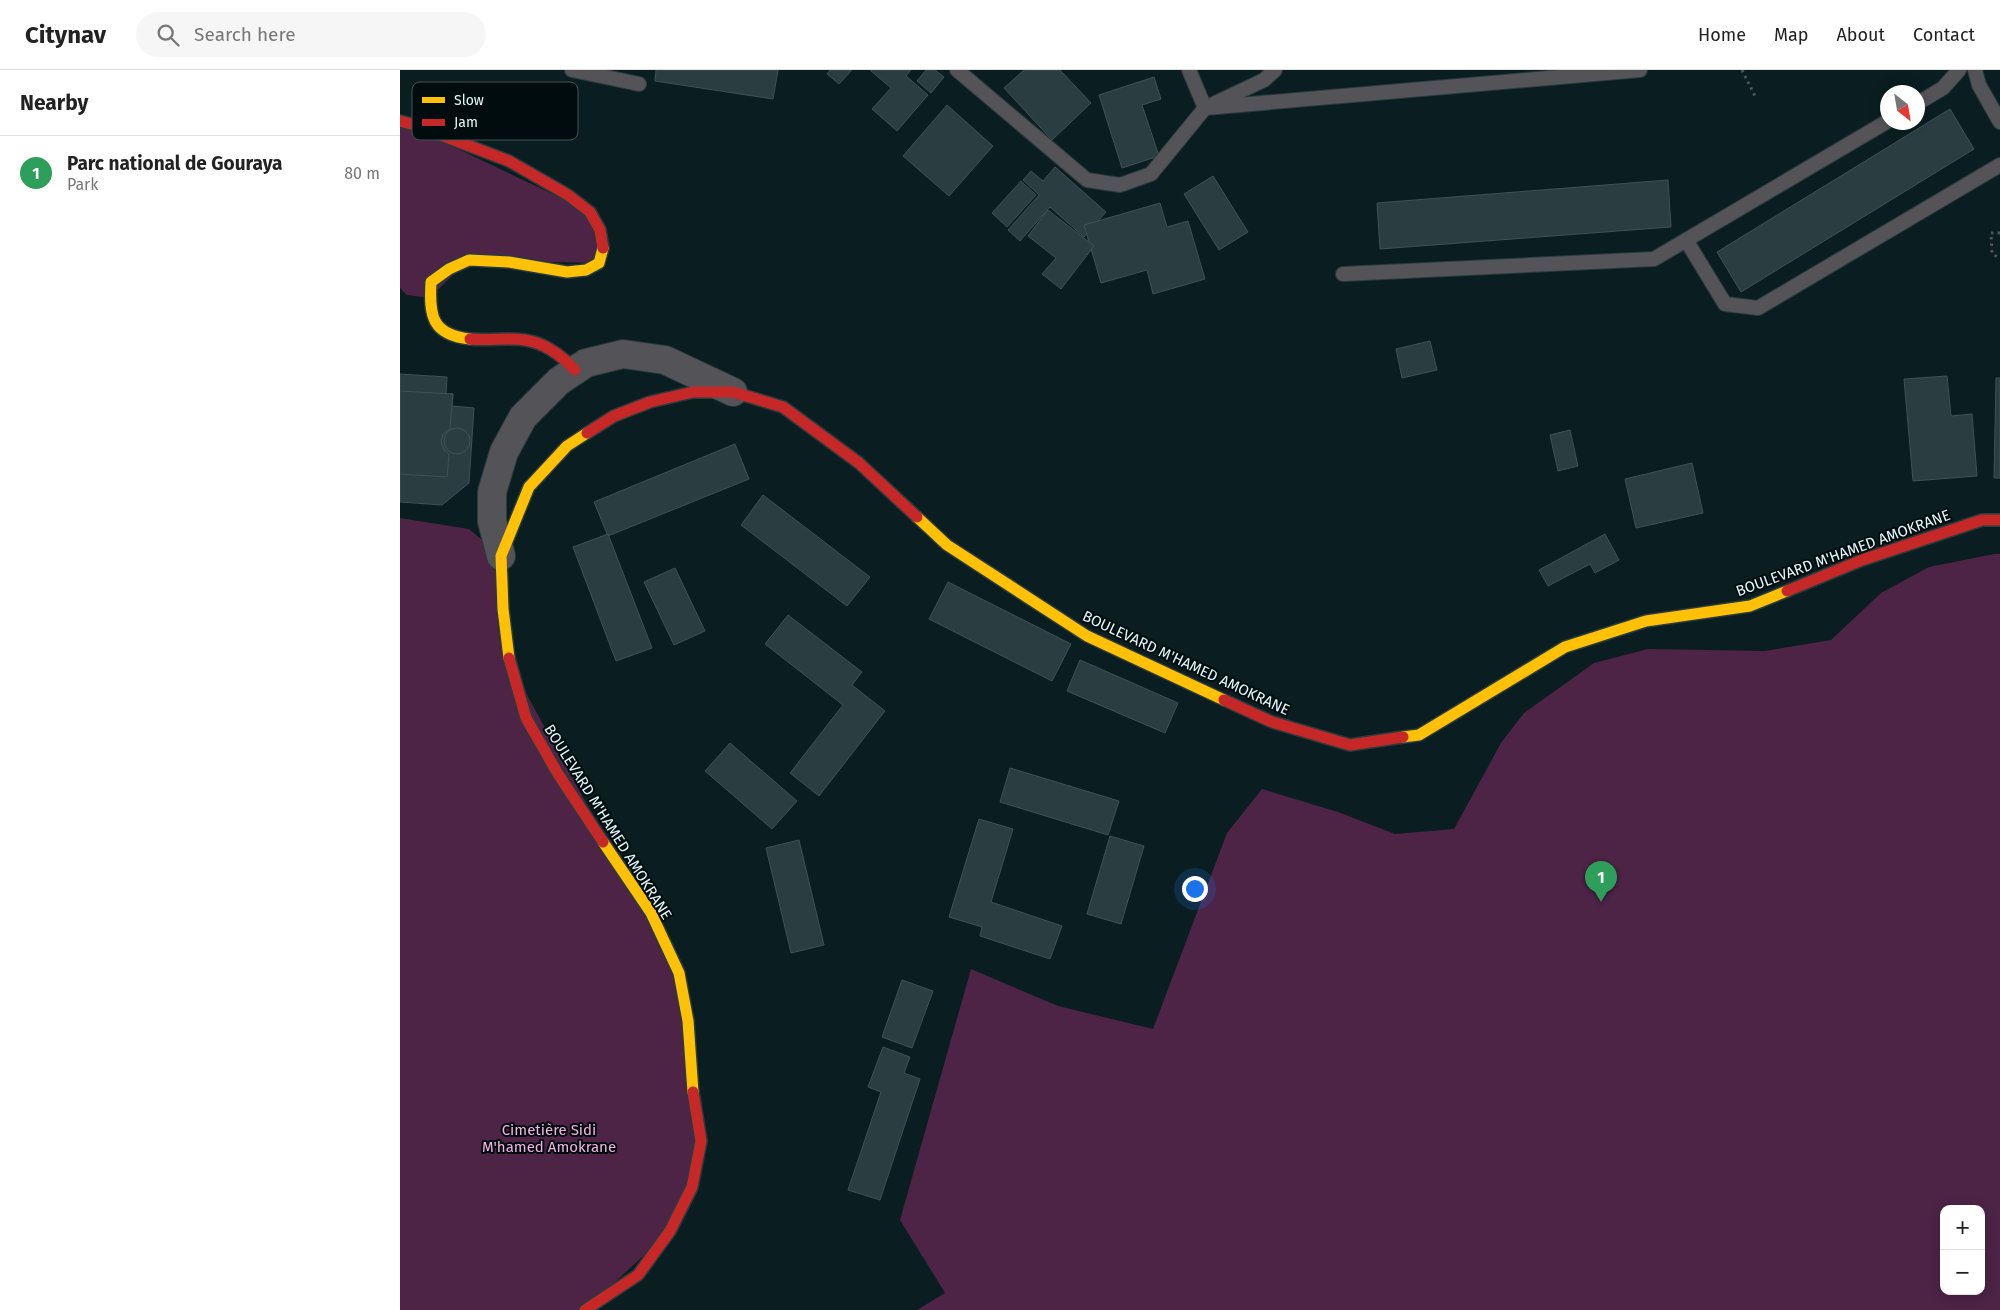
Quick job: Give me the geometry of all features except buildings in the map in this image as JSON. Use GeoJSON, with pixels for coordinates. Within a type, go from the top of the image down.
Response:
{"type":"FeatureCollection","features":[{"type":"Feature","properties":{"kind":"main road"},"geometry":{"type":"LineString","coordinates":[[454,140],[509,161],[568,195],[590,212],[600,230],[604,249],[598,263],[586,270],[567,272],[509,262],[468,260],[449,269],[431,282],[429,298],[433,321],[444,334],[461,339],[526,340],[548,349],[564,359],[575,370]]}},
{"type":"Feature","properties":{"kind":"main road","name":"BOULEVARD M'HAMED AMOKRANE"},"geometry":{"type":"LineString","coordinates":[[585,1310],[638,1276],[670,1231],[692,1187],[701,1141],[693,1092],[688,1021],[679,973],[651,913],[558,774],[526,718],[509,662],[501,556],[529,488],[567,446],[614,416],[650,402],[693,392],[733,392],[783,407],[859,463],[947,545],[1086,636],[1272,722],[1350,745],[1420,735],[1565,647],[1646,621],[1750,606],[1862,560],[1982,520],[2000,520]]}},
{"type":"Feature","properties":{"kind":"street"},"geometry":{"type":"LineString","coordinates":[[501,556],[492,521],[492,492],[504,452],[523,417],[559,381],[586,363],[624,354],[665,360],[733,392]]}},
{"type":"Feature","properties":{"kind":"lane"},"geometry":{"type":"LineString","coordinates":[[572,70],[639,84]]}},
{"type":"Feature","properties":{"kind":"lane"},"geometry":{"type":"LineString","coordinates":[[957,70],[1087,180],[1120,185],[1151,174],[1204,108],[1264,80],[1276,70]]}},
{"type":"Feature","properties":{"kind":"lane"},"geometry":{"type":"LineString","coordinates":[[1189,70],[1204,108]]}},
{"type":"Feature","properties":{"kind":"lane"},"geometry":{"type":"LineString","coordinates":[[1204,108],[1640,70]]}},
{"type":"Feature","properties":{"kind":"lane"},"geometry":{"type":"LineString","coordinates":[[1925,99],[1943,88],[1959,70]]}},
{"type":"Feature","properties":{"kind":"lane"},"geometry":{"type":"LineString","coordinates":[[1975,70],[1978,85],[2000,122]]}},
{"type":"Feature","properties":{"kind":"lane"},"geometry":{"type":"LineString","coordinates":[[1343,274],[1654,259],[1880,126]]}},
{"type":"Feature","properties":{"kind":"lane"},"geometry":{"type":"LineString","coordinates":[[1686,240],[1725,304],[1758,308],[2000,165]]}},
{"type":"Feature","properties":{"kind":"path"},"geometry":{"type":"LineString","coordinates":[[1742,70],[1756,98]]}},
{"type":"Feature","properties":{"kind":"path"},"geometry":{"type":"LineString","coordinates":[[2000,233],[1991,233],[1992,253],[2000,259]]}},
{"type":"Feature","properties":{"kind":"green space"},"geometry":{"type":"Polygon","coordinates":[[[400,121],[412,127],[412,140],[440,140],[590,212],[599,263],[469,260],[429,298],[407,295],[400,288],[400,121]]]}},
{"type":"Feature","properties":{"kind":"green space","name":"Cimetière Sidi M'hamed Amokrane"},"geometry":{"type":"Polygon","coordinates":[[[400,518],[469,529],[501,556],[509,662],[679,973],[701,1141],[670,1231],[585,1310],[400,1310],[400,518]]]}},
{"type":"Feature","properties":{"kind":"green space"},"geometry":{"type":"Polygon","coordinates":[[[2000,554],[2000,1310],[917,1310],[945,1293],[900,1220],[971,969],[1058,1006],[1153,1029],[1227,833],[1262,789],[1338,812],[1395,834],[1454,829],[1501,743],[1524,713],[1594,663],[1648,649],[1765,651],[1831,640],[1881,593],[1929,567],[2000,554]]]}},
{"type":"Feature","properties":{"kind":"traffic: slow"},"geometry":{"type":"LineString","coordinates":[[470,339],[457,337],[440,328],[432,314],[431,282],[449,269],[469,260],[509,262],[567,272],[586,270],[599,263],[603,248]]}},
{"type":"Feature","properties":{"kind":"traffic: slow"},"geometry":{"type":"LineString","coordinates":[[509,658],[503,609],[501,556],[529,487],[567,446],[587,433]]}},
{"type":"Feature","properties":{"kind":"traffic: slow"},"geometry":{"type":"LineString","coordinates":[[917,517],[947,545],[1087,636],[1224,700]]}},
{"type":"Feature","properties":{"kind":"traffic: slow"},"geometry":{"type":"LineString","coordinates":[[1403,737],[1419,735],[1565,647],[1646,621],[1750,606],[1787,591]]}},
{"type":"Feature","properties":{"kind":"traffic: slow"},"geometry":{"type":"LineString","coordinates":[[603,842],[651,913],[679,973],[688,1021],[693,1092]]}},
{"type":"Feature","properties":{"kind":"traffic: jam"},"geometry":{"type":"LineString","coordinates":[[400,121],[412,124]]}},
{"type":"Feature","properties":{"kind":"traffic: jam"},"geometry":{"type":"LineString","coordinates":[[454,140],[509,161],[568,195],[590,212],[600,230],[603,248]]}},
{"type":"Feature","properties":{"kind":"traffic: jam"},"geometry":{"type":"LineString","coordinates":[[470,339],[512,339],[539,344],[553,351],[575,370]]}},
{"type":"Feature","properties":{"kind":"traffic: jam"},"geometry":{"type":"LineString","coordinates":[[587,433],[614,416],[650,402],[693,392],[733,392],[783,407],[859,463],[917,517]]}},
{"type":"Feature","properties":{"kind":"traffic: jam"},"geometry":{"type":"LineString","coordinates":[[1787,591],[1862,560],[1982,520],[2000,520]]}},
{"type":"Feature","properties":{"kind":"traffic: jam"},"geometry":{"type":"LineString","coordinates":[[509,658],[526,718],[558,774],[603,842]]}},
{"type":"Feature","properties":{"kind":"traffic: jam"},"geometry":{"type":"LineString","coordinates":[[1224,700],[1272,722],[1350,745],[1403,737]]}},
{"type":"Feature","properties":{"kind":"traffic: jam"},"geometry":{"type":"LineString","coordinates":[[585,1310],[638,1275],[670,1231],[692,1187],[701,1141],[693,1092]]}},
{"type":"Feature","properties":{"kind":"place","name":"Parc national de Gouraya"},"geometry":{"type":"Point","coordinates":[1601,902]}}]}
